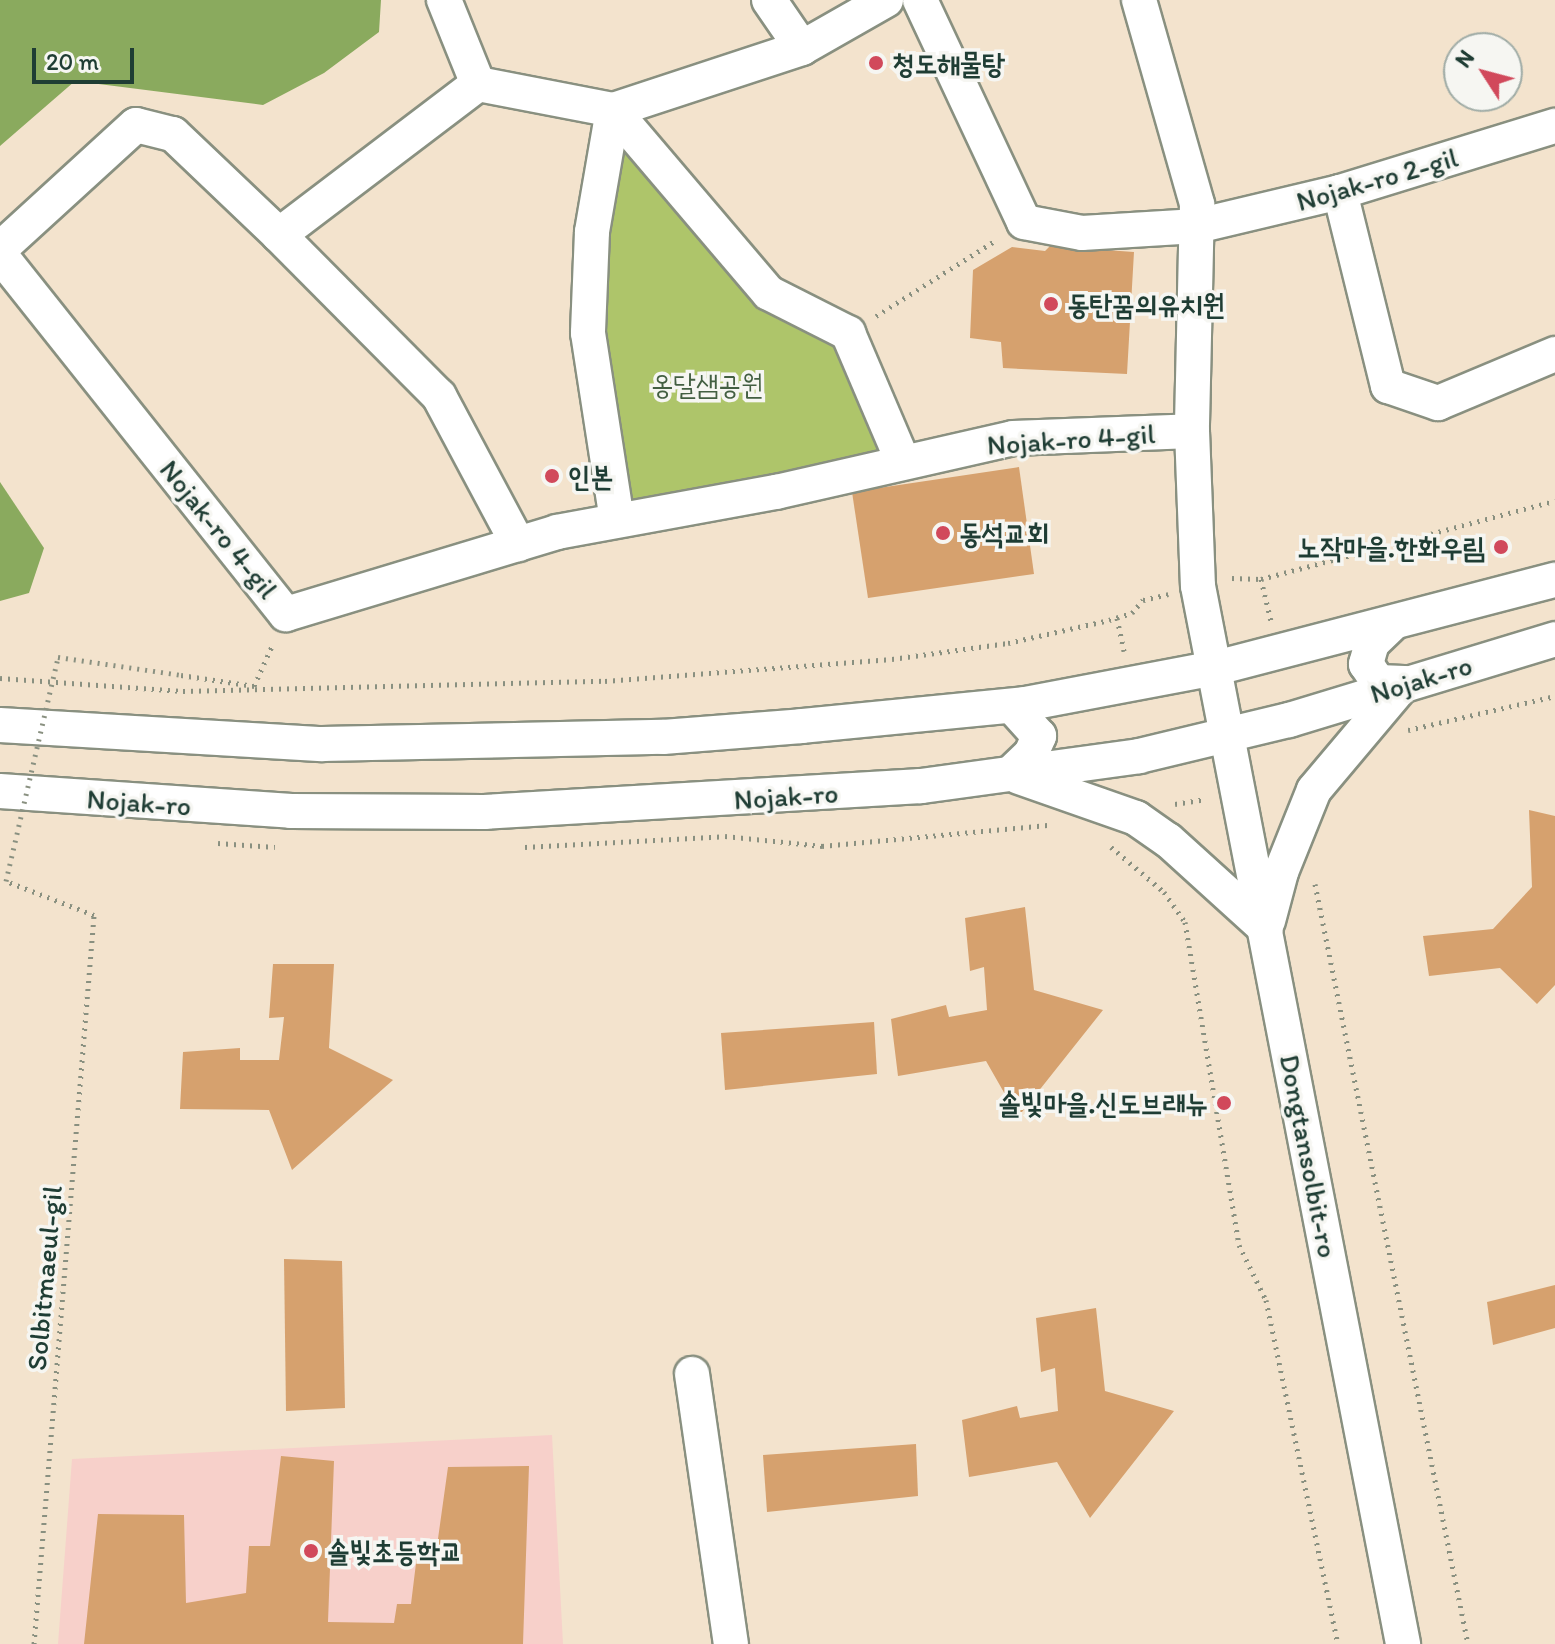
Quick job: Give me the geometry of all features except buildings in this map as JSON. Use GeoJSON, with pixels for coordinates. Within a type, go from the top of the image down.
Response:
{"type":"FeatureCollection","features":[{"type":"Feature","properties":{"kind":"street"},"geometry":{"type":"LineString","coordinates":[[444,0],[478,84]]}},
{"type":"Feature","properties":{"kind":"street"},"geometry":{"type":"LineString","coordinates":[[769,0],[802,48]]}},
{"type":"Feature","properties":{"kind":"street"},"geometry":{"type":"LineString","coordinates":[[279,235],[478,84],[613,110],[802,48],[886,0]]}},
{"type":"Feature","properties":{"kind":"street"},"geometry":{"type":"LineString","coordinates":[[920,0],[1024,222],[1082,233],[1197,226]]}},
{"type":"Feature","properties":{"kind":"street","name":"Nojak-ro 4-gil"},"geometry":{"type":"LineString","coordinates":[[1139,0],[1197,204],[1192,431],[1198,586],[1216,668]]}},
{"type":"Feature","properties":{"kind":"street"},"geometry":{"type":"LineString","coordinates":[[613,110],[769,293],[848,333],[903,462]]}},
{"type":"Feature","properties":{"kind":"street"},"geometry":{"type":"LineString","coordinates":[[613,110],[592,232],[588,333],[617,520]]}},
{"type":"Feature","properties":{"kind":"street","name":"Nojak-ro 4-gil"},"geometry":{"type":"LineString","coordinates":[[518,544],[439,396],[279,235],[173,134],[136,125],[0,252],[286,614],[518,544],[617,520],[1013,438],[1192,431]]}},
{"type":"Feature","properties":{"kind":"street","name":"Nojak-ro 2-gil"},"geometry":{"type":"LineString","coordinates":[[1197,226],[1340,192],[1555,126]]}},
{"type":"Feature","properties":{"kind":"street"},"geometry":{"type":"LineString","coordinates":[[1340,192],[1388,386],[1438,403],[1555,354]]}},
{"type":"Feature","properties":{"kind":"street","name":"Nojak-ro"},"geometry":{"type":"LineString","coordinates":[[0,725],[322,744],[513,743],[663,737],[1012,706],[1216,668],[1555,580]]}},
{"type":"Feature","properties":{"kind":"street"},"geometry":{"type":"LineString","coordinates":[[1393,623],[1372,643],[1366,664],[1378,682],[1404,683]]}},
{"type":"Feature","properties":{"kind":"street","name":"Nojak-ro"},"geometry":{"type":"LineString","coordinates":[[0,791],[291,811],[484,812],[700,803],[921,786],[1139,756],[1289,720],[1555,639]]}},
{"type":"Feature","properties":{"kind":"street","name":"Dongtansolbit-ro"},"geometry":{"type":"LineString","coordinates":[[1216,668],[1403,1644]]}},
{"type":"Feature","properties":{"kind":"street"},"geometry":{"type":"LineString","coordinates":[[1012,706],[1039,736],[1031,754],[1010,774],[1136,818],[1168,840],[1266,929],[1281,872],[1314,790],[1404,683]]}},
{"type":"Feature","properties":{"kind":"street"},"geometry":{"type":"LineString","coordinates":[[692,1374],[731,1644]]}},
{"type":"Feature","properties":{"kind":"path"},"geometry":{"type":"LineString","coordinates":[[848,333],[1024,222]]}},
{"type":"Feature","properties":{"kind":"path"},"geometry":{"type":"LineString","coordinates":[[1247,575],[1261,579],[1555,501]]}},
{"type":"Feature","properties":{"kind":"path"},"geometry":{"type":"LineString","coordinates":[[0,678],[183,691],[605,681],[892,659],[993,645],[1109,620],[1132,613],[1143,600]]}},
{"type":"Feature","properties":{"kind":"path","name":"Solbitmaeul-gil"},"geometry":{"type":"LineString","coordinates":[[34,1644],[94,915],[6,881],[58,657],[254,686],[286,614]]}},
{"type":"Feature","properties":{"kind":"path"},"geometry":{"type":"LineString","coordinates":[[1396,736],[1555,696]]}},
{"type":"Feature","properties":{"kind":"path"},"geometry":{"type":"LineString","coordinates":[[14,827],[28,828]]}},
{"type":"Feature","properties":{"kind":"path"},"geometry":{"type":"LineString","coordinates":[[520,847],[725,836],[822,846],[1065,827]]}},
{"type":"Feature","properties":{"kind":"path"},"geometry":{"type":"LineString","coordinates":[[202,842],[292,847]]}},
{"type":"Feature","properties":{"kind":"path"},"geometry":{"type":"LineString","coordinates":[[1104,842],[1164,892],[1185,922],[1239,1245],[1266,1300],[1338,1644]]}},
{"type":"Feature","properties":{"kind":"path"},"geometry":{"type":"LineString","coordinates":[[1315,870],[1468,1644]]}},
{"type":"Feature","properties":{"kind":"shaded area","name":"솔빛초등학교"},"geometry":{"type":"Polygon","coordinates":[[[552,1435],[563,1644],[58,1644],[72,1459],[552,1435]]]}},
{"type":"Feature","properties":{"kind":"green space"},"geometry":{"type":"Polygon","coordinates":[[[0,0],[381,0],[379,32],[324,73],[263,105],[75,81],[0,146],[0,0]]]}},
{"type":"Feature","properties":{"kind":"green space","name":"옹달샘공원"},"geometry":{"type":"Polygon","coordinates":[[[617,122],[764,294],[840,333],[891,455],[620,510],[593,332],[617,122]]]}},
{"type":"Feature","properties":{"kind":"green space"},"geometry":{"type":"Polygon","coordinates":[[[0,482],[44,548],[29,593],[0,601],[0,482]]]}},
{"type":"Feature","properties":{"kind":"place","name":"청도해물탕"},"geometry":{"type":"Point","coordinates":[876,63]}},
{"type":"Feature","properties":{"kind":"place","name":"동탄꿈의유치원"},"geometry":{"type":"Point","coordinates":[1051,304]}},
{"type":"Feature","properties":{"kind":"place","name":"인본"},"geometry":{"type":"Point","coordinates":[552,476]}},
{"type":"Feature","properties":{"kind":"place","name":"동석교회"},"geometry":{"type":"Point","coordinates":[943,533]}},
{"type":"Feature","properties":{"kind":"place","name":"노작마을.한화우림"},"geometry":{"type":"Point","coordinates":[1501,547]}},
{"type":"Feature","properties":{"kind":"place","name":"솔빛마을.신도브래뉴"},"geometry":{"type":"Point","coordinates":[1224,1103]}},
{"type":"Feature","properties":{"kind":"place","name":"솔빛초등학교"},"geometry":{"type":"Point","coordinates":[311,1551]}}]}
